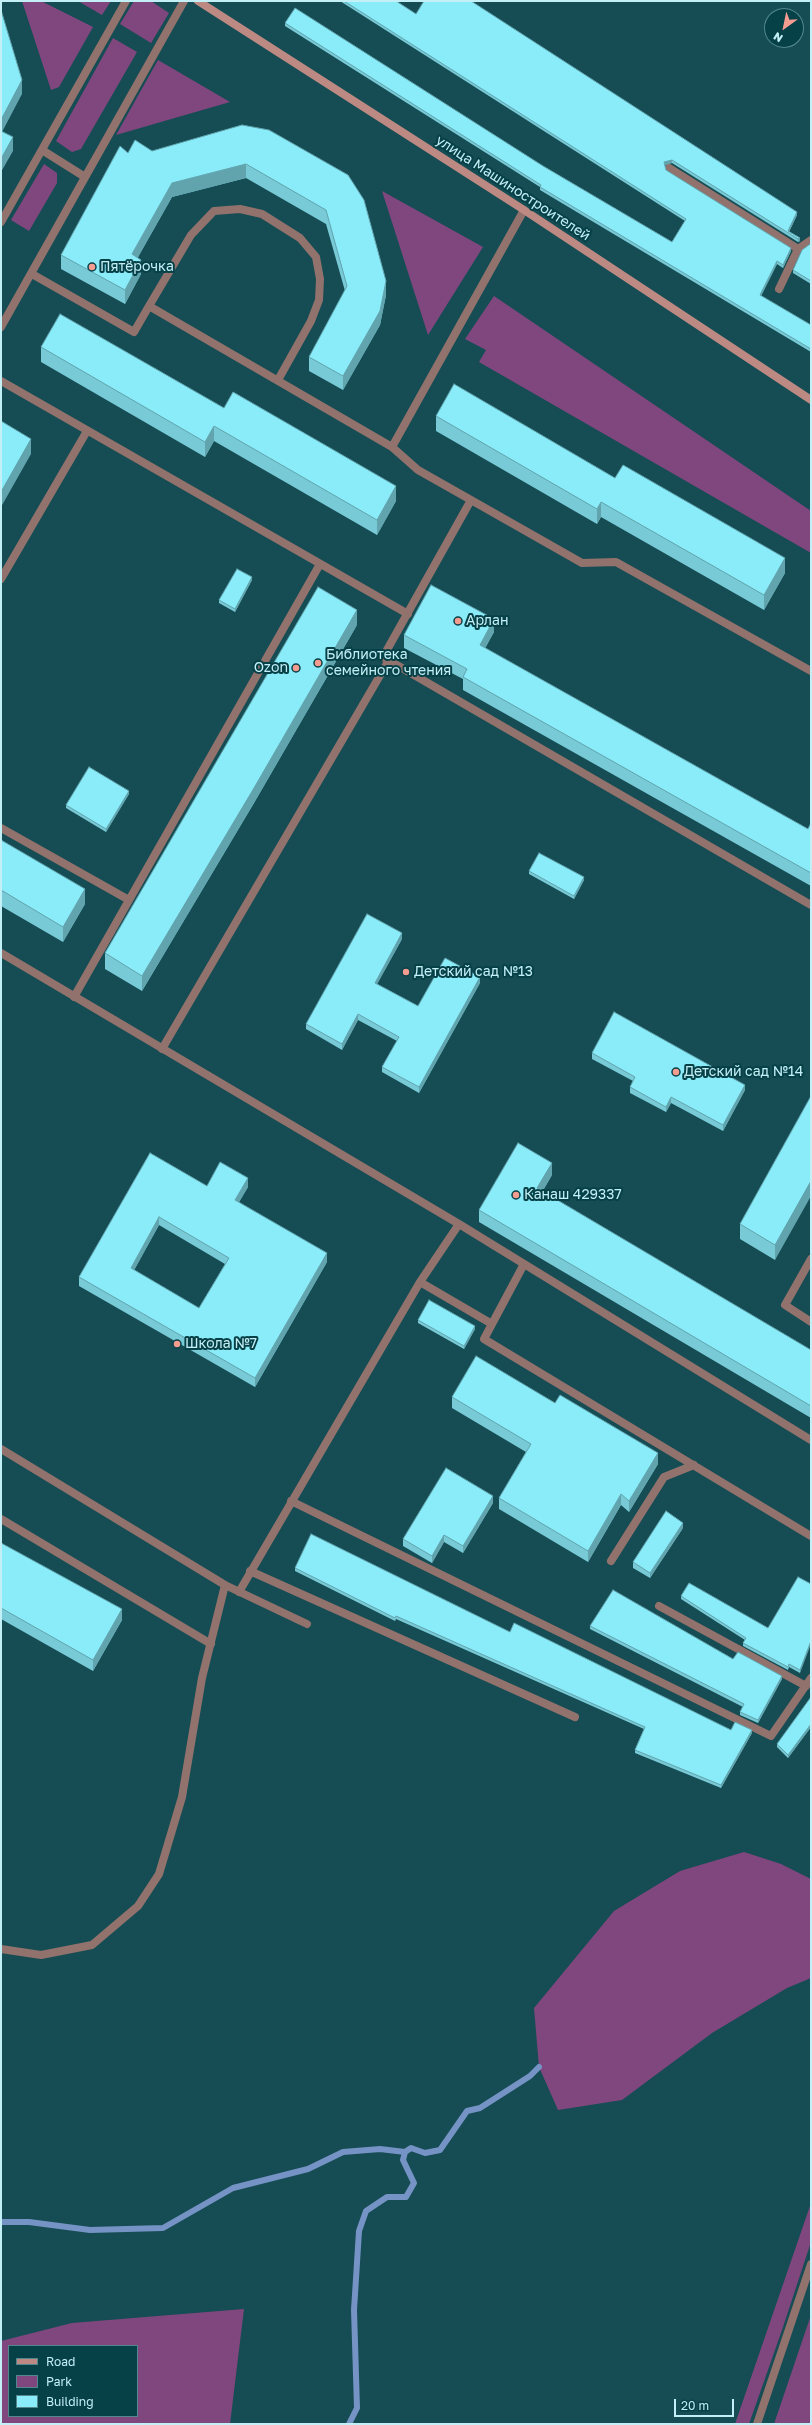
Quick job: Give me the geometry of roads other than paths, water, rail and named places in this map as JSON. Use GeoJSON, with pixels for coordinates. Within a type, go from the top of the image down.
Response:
{"type":"FeatureCollection","features":[{"type":"Feature","properties":{"kind":"main road","name":"улица Машиностроителей"},"geometry":{"type":"LineString","coordinates":[[198,1],[524,210],[811,400]]}},
{"type":"Feature","properties":{"kind":"street"},"geometry":{"type":"LineString","coordinates":[[1,222],[126,1]]}},
{"type":"Feature","properties":{"kind":"street"},"geometry":{"type":"LineString","coordinates":[[2,324],[32,274],[184,1]]}},
{"type":"Feature","properties":{"kind":"street"},"geometry":{"type":"LineString","coordinates":[[42,150],[85,177]]}},
{"type":"Feature","properties":{"kind":"street"},"geometry":{"type":"LineString","coordinates":[[669,168],[798,249]]}},
{"type":"Feature","properties":{"kind":"street"},"geometry":{"type":"LineString","coordinates":[[32,274],[134,332],[191,235],[214,211],[240,209],[262,214],[300,238],[316,257],[320,279],[319,300],[311,321],[278,380]]}},
{"type":"Feature","properties":{"kind":"street"},"geometry":{"type":"LineString","coordinates":[[392,447],[524,210]]}},
{"type":"Feature","properties":{"kind":"street"},"geometry":{"type":"LineString","coordinates":[[779,289],[798,249],[811,240]]}},
{"type":"Feature","properties":{"kind":"street"},"geometry":{"type":"LineString","coordinates":[[149,306],[392,447],[418,470],[582,563],[616,562],[811,671]]}},
{"type":"Feature","properties":{"kind":"street"},"geometry":{"type":"LineString","coordinates":[[1,381],[408,614]]}},
{"type":"Feature","properties":{"kind":"street"},"geometry":{"type":"LineString","coordinates":[[1,579],[87,431]]}},
{"type":"Feature","properties":{"kind":"street"},"geometry":{"type":"LineString","coordinates":[[470,500],[383,657],[811,905]]}},
{"type":"Feature","properties":{"kind":"street"},"geometry":{"type":"LineString","coordinates":[[74,997],[320,564]]}},
{"type":"Feature","properties":{"kind":"street"},"geometry":{"type":"LineString","coordinates":[[162,1049],[389,660]]}},
{"type":"Feature","properties":{"kind":"street"},"geometry":{"type":"LineString","coordinates":[[1,828],[129,900]]}},
{"type":"Feature","properties":{"kind":"street"},"geometry":{"type":"LineString","coordinates":[[1,953],[459,1224],[811,1440]]}},
{"type":"Feature","properties":{"kind":"street"},"geometry":{"type":"LineString","coordinates":[[239,1592],[420,1282],[459,1224]]}},
{"type":"Feature","properties":{"kind":"street"},"geometry":{"type":"LineString","coordinates":[[811,1259],[785,1305],[811,1322]]}},
{"type":"Feature","properties":{"kind":"street"},"geometry":{"type":"LineString","coordinates":[[524,1264],[484,1339],[811,1536]]}},
{"type":"Feature","properties":{"kind":"street"},"geometry":{"type":"LineString","coordinates":[[420,1282],[492,1324]]}},
{"type":"Feature","properties":{"kind":"street"},"geometry":{"type":"LineString","coordinates":[[1,1449],[225,1585],[307,1624]]}},
{"type":"Feature","properties":{"kind":"street"},"geometry":{"type":"LineString","coordinates":[[611,1561],[664,1477],[694,1465]]}},
{"type":"Feature","properties":{"kind":"street"},"geometry":{"type":"LineString","coordinates":[[291,1501],[771,1736],[811,1678]]}},
{"type":"Feature","properties":{"kind":"street"},"geometry":{"type":"LineString","coordinates":[[1,1519],[211,1644]]}},
{"type":"Feature","properties":{"kind":"street"},"geometry":{"type":"LineString","coordinates":[[250,1571],[575,1717]]}},
{"type":"Feature","properties":{"kind":"street"},"geometry":{"type":"LineString","coordinates":[[1,1949],[41,1956],[92,1945],[138,1906],[159,1874],[182,1797],[202,1678],[225,1585]]}},
{"type":"Feature","properties":{"kind":"street"},"geometry":{"type":"LineString","coordinates":[[659,1606],[806,1686]]}},
{"type":"Feature","properties":{"kind":"street"},"geometry":{"type":"LineString","coordinates":[[756,2424],[811,2264]]}},
{"type":"Feature","properties":{"kind":"waterway"},"geometry":{"type":"LineString","coordinates":[[1,2222],[29,2222],[90,2230],[163,2228],[233,2188],[308,2169],[343,2152],[380,2149],[405,2152],[411,2148],[425,2153],[440,2150],[467,2111],[480,2108],[530,2076],[539,2067]]}},
{"type":"Feature","properties":{"kind":"waterway"},"geometry":{"type":"LineString","coordinates":[[349,2424],[357,2408],[354,2310],[359,2231],[366,2211],[387,2197],[406,2197],[414,2183],[403,2160],[405,2152]]}},
{"type":"Feature","properties":{"kind":"place","name":"Пятёрочка"},"geometry":{"type":"Point","coordinates":[92,267]}},
{"type":"Feature","properties":{"kind":"place","name":"Арлан"},"geometry":{"type":"Point","coordinates":[458,621]}},
{"type":"Feature","properties":{"kind":"place","name":"Библиотека семейного чтения"},"geometry":{"type":"Point","coordinates":[318,663]}},
{"type":"Feature","properties":{"kind":"place","name":"Ozon"},"geometry":{"type":"Point","coordinates":[296,668]}},
{"type":"Feature","properties":{"kind":"place","name":"Детский сад №13"},"geometry":{"type":"Point","coordinates":[406,972]}},
{"type":"Feature","properties":{"kind":"place","name":"Детский сад №14"},"geometry":{"type":"Point","coordinates":[676,1072]}},
{"type":"Feature","properties":{"kind":"place","name":"Канаш 429337"},"geometry":{"type":"Point","coordinates":[516,1195]}},
{"type":"Feature","properties":{"kind":"place","name":"Школа №7"},"geometry":{"type":"Point","coordinates":[177,1344]}}]}
